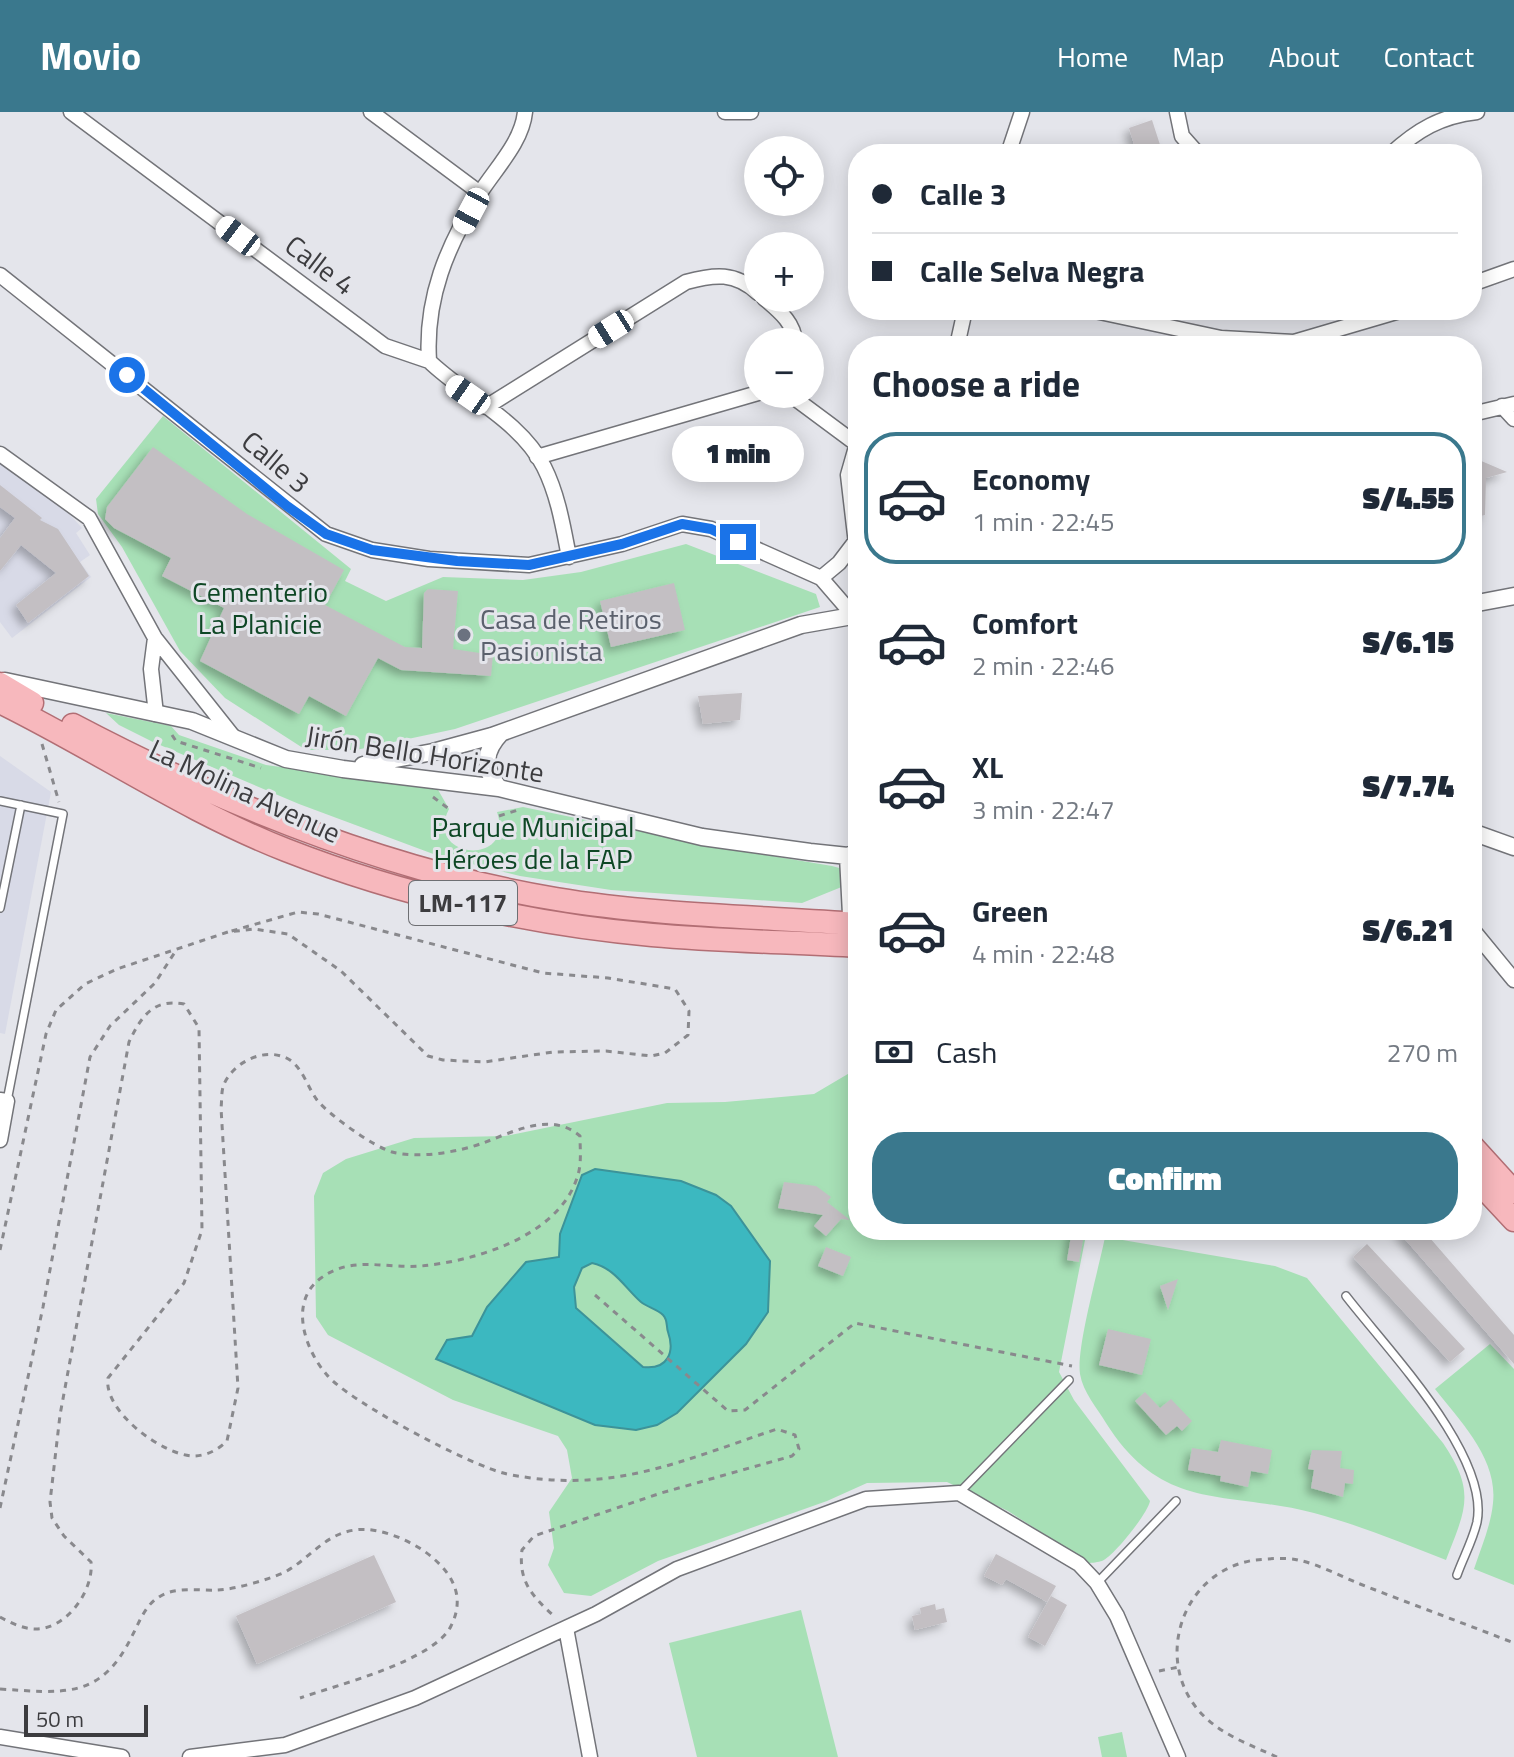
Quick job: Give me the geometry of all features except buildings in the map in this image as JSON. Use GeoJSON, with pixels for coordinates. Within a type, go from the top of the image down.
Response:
{"type":"FeatureCollection","features":[{"type":"Feature","properties":{"kind":"main road","name":"La Molina Avenue"},"geometry":{"type":"LineString","coordinates":[[0,682],[84,731],[271,816],[450,876],[557,900],[848,934]]}},
{"type":"Feature","properties":{"kind":"main road","name":"La Molina Avenue"},"geometry":{"type":"LineString","coordinates":[[0,702],[185,803],[285,849],[374,880],[480,908],[589,928],[652,935],[848,935]]}},
{"type":"Feature","properties":{"kind":"main road"},"geometry":{"type":"LineString","coordinates":[[1482,1158],[1504,1183],[1514,1220]]}},
{"type":"Feature","properties":{"kind":"main road"},"geometry":{"type":"LineString","coordinates":[[1482,1178],[1504,1183]]}},
{"type":"Feature","properties":{"kind":"street","name":"Calle 4"},"geometry":{"type":"LineString","coordinates":[[71,112],[385,346],[429,361]]}},
{"type":"Feature","properties":{"kind":"street"},"geometry":{"type":"LineString","coordinates":[[371,112],[480,193]]}},
{"type":"Feature","properties":{"kind":"street"},"geometry":{"type":"LineString","coordinates":[[525,112],[502,163],[480,193],[441,268],[427,325],[429,361],[451,383],[518,434],[537,457],[558,501],[569,557]]}},
{"type":"Feature","properties":{"kind":"street"},"geometry":{"type":"LineString","coordinates":[[725,112],[751,112]]}},
{"type":"Feature","properties":{"kind":"street"},"geometry":{"type":"LineString","coordinates":[[1011,144],[1022,112]]}},
{"type":"Feature","properties":{"kind":"street"},"geometry":{"type":"LineString","coordinates":[[1177,112],[1182,136],[1189,144]]}},
{"type":"Feature","properties":{"kind":"street"},"geometry":{"type":"LineString","coordinates":[[1431,124],[1443,112]]}},
{"type":"Feature","properties":{"kind":"street"},"geometry":{"type":"LineString","coordinates":[[1401,144],[1415,131],[1431,124],[1477,112]]}},
{"type":"Feature","properties":{"kind":"street"},"geometry":{"type":"LineString","coordinates":[[1482,280],[1514,269]]}},
{"type":"Feature","properties":{"kind":"street","name":"Calle 3"},"geometry":{"type":"LineString","coordinates":[[0,275],[326,534],[372,550],[429,559],[529,565],[569,557],[682,524],[711,529],[821,578]]}},
{"type":"Feature","properties":{"kind":"street"},"geometry":{"type":"LineString","coordinates":[[486,407],[686,282],[709,275],[744,280]]}},
{"type":"Feature","properties":{"kind":"street"},"geometry":{"type":"LineString","coordinates":[[780,312],[793,328]]}},
{"type":"Feature","properties":{"kind":"street"},"geometry":{"type":"LineString","coordinates":[[1137,320],[1212,336]]}},
{"type":"Feature","properties":{"kind":"street"},"geometry":{"type":"LineString","coordinates":[[1314,336],[1369,320]]}},
{"type":"Feature","properties":{"kind":"street"},"geometry":{"type":"LineString","coordinates":[[537,457],[744,397]]}},
{"type":"Feature","properties":{"kind":"street"},"geometry":{"type":"LineString","coordinates":[[1482,412],[1508,405],[1514,419]]}},
{"type":"Feature","properties":{"kind":"street"},"geometry":{"type":"LineString","coordinates":[[809,408],[848,436]]}},
{"type":"Feature","properties":{"kind":"street"},"geometry":{"type":"LineString","coordinates":[[0,454],[89,518],[155,638],[232,735]]}},
{"type":"Feature","properties":{"kind":"street"},"geometry":{"type":"LineString","coordinates":[[848,551],[821,578],[848,607]]}},
{"type":"Feature","properties":{"kind":"street"},"geometry":{"type":"LineString","coordinates":[[1482,602],[1514,596]]}},
{"type":"Feature","properties":{"kind":"street"},"geometry":{"type":"LineString","coordinates":[[343,769],[433,752],[501,733],[801,625],[848,616]]}},
{"type":"Feature","properties":{"kind":"street"},"geometry":{"type":"LineString","coordinates":[[155,638],[151,669],[156,714]]}},
{"type":"Feature","properties":{"kind":"street","name":"Jirón Bello Horizonte"},"geometry":{"type":"LineString","coordinates":[[0,682],[192,721],[286,759],[499,788],[702,837],[848,853]]}},
{"type":"Feature","properties":{"kind":"street"},"geometry":{"type":"LineString","coordinates":[[499,788],[489,775],[486,760],[490,745],[501,733]]}},
{"type":"Feature","properties":{"kind":"street"},"geometry":{"type":"LineString","coordinates":[[1482,836],[1514,847]]}},
{"type":"Feature","properties":{"kind":"street"},"geometry":{"type":"LineString","coordinates":[[1482,941],[1514,980]]}},
{"type":"Feature","properties":{"kind":"street"},"geometry":{"type":"LineString","coordinates":[[0,1140],[4,1100]]}},
{"type":"Feature","properties":{"kind":"street"},"geometry":{"type":"LineString","coordinates":[[190,1757],[285,1745],[415,1698],[566,1628],[677,1569],[866,1499],[959,1493],[1079,1564],[1097,1583],[1117,1616],[1178,1757]]}},
{"type":"Feature","properties":{"kind":"street"},"geometry":{"type":"LineString","coordinates":[[566,1628],[590,1757]]}},
{"type":"Feature","properties":{"kind":"street"},"geometry":{"type":"LineString","coordinates":[[0,1737],[122,1757]]}},
{"type":"Feature","properties":{"kind":"lane"},"geometry":{"type":"LineString","coordinates":[[0,801],[63,814],[4,1100]]}},
{"type":"Feature","properties":{"kind":"lane"},"geometry":{"type":"LineString","coordinates":[[0,908],[21,805]]}},
{"type":"Feature","properties":{"kind":"lane"},"geometry":{"type":"LineString","coordinates":[[1346,1296],[1453,1434],[1469,1463],[1477,1493],[1477,1522],[1457,1575]]}},
{"type":"Feature","properties":{"kind":"lane"},"geometry":{"type":"LineString","coordinates":[[959,1493],[1069,1380]]}},
{"type":"Feature","properties":{"kind":"lane"},"geometry":{"type":"LineString","coordinates":[[1097,1583],[1176,1501]]}},
{"type":"Feature","properties":{"kind":"path"},"geometry":{"type":"LineString","coordinates":[[38,733],[63,814]]}},
{"type":"Feature","properties":{"kind":"path"},"geometry":{"type":"LineString","coordinates":[[0,1250],[46,1034],[56,1010],[85,984],[117,969],[228,932],[298,912],[318,914],[543,973],[608,978],[675,989],[689,1011],[688,1035],[665,1053],[651,1056],[606,1051],[553,1052],[484,1062],[443,1060],[428,1056],[341,971],[288,934],[254,929],[228,932]]}},
{"type":"Feature","properties":{"kind":"path"},"geometry":{"type":"LineString","coordinates":[[0,1508],[43,1307],[90,1057],[110,1026],[155,983],[176,951]]}},
{"type":"Feature","properties":{"kind":"path"},"geometry":{"type":"LineString","coordinates":[[0,1617],[13,1624],[38,1629],[67,1615],[91,1586],[91,1562],[64,1536],[52,1518],[50,1502],[60,1415],[129,1042],[140,1019],[160,1004],[171,1002],[184,1004],[199,1028],[202,1230],[184,1283],[108,1378],[106,1390],[117,1412],[146,1434],[172,1451],[193,1456],[206,1454],[227,1441],[238,1388],[221,1108],[224,1085],[237,1069],[254,1056],[277,1053],[294,1063],[318,1102],[367,1139],[393,1152],[440,1153],[481,1143],[533,1124],[570,1127],[580,1136],[577,1178],[565,1202],[541,1226],[465,1258],[419,1266],[358,1263],[318,1280],[303,1304],[303,1326],[309,1344],[328,1376],[346,1390],[448,1452],[497,1472],[551,1483],[622,1479],[777,1429],[795,1435],[799,1449],[792,1456],[661,1493],[534,1536],[522,1550],[524,1581],[532,1595],[566,1628]]}},
{"type":"Feature","properties":{"kind":"path"},"geometry":{"type":"LineString","coordinates":[[595,1295],[728,1411],[745,1410],[855,1323],[1072,1366]]}},
{"type":"Feature","properties":{"kind":"path"},"geometry":{"type":"LineString","coordinates":[[0,1689],[82,1691],[116,1667],[141,1617],[160,1596],[190,1589],[221,1590],[283,1572],[335,1534],[358,1529],[382,1533],[421,1547],[438,1562],[458,1595],[460,1607],[447,1634],[421,1654],[300,1698]]}},
{"type":"Feature","properties":{"kind":"path"},"geometry":{"type":"LineString","coordinates":[[1277,1757],[1232,1737],[1205,1718],[1184,1685],[1175,1655],[1178,1625],[1196,1597],[1223,1571],[1253,1560],[1297,1559],[1514,1643]]}},
{"type":"Feature","properties":{"kind":"path"},"geometry":{"type":"LineString","coordinates":[[1142,1674],[1179,1667]]}},
{"type":"Feature","properties":{"kind":"shaded area"},"geometry":{"type":"Polygon","coordinates":[[[0,458],[71,516],[82,528],[76,533],[90,555],[80,562],[91,577],[12,638],[0,622],[0,458]]]}},
{"type":"Feature","properties":{"kind":"shaded area"},"geometry":{"type":"Polygon","coordinates":[[[0,756],[51,792],[5,1034],[0,1033],[0,756]]]}},
{"type":"Feature","properties":{"kind":"green space","name":"Cementerio La Planicie"},"geometry":{"type":"Polygon","coordinates":[[[163,416],[351,569],[345,581],[386,601],[443,577],[523,580],[581,572],[686,544],[816,594],[820,607],[455,729],[356,750],[306,750],[225,698],[180,651],[122,547],[98,514],[96,499],[163,416]]]}},
{"type":"Feature","properties":{"kind":"green space","name":"Parque Municipal Héroes de la FAP"},"geometry":{"type":"Polygon","coordinates":[[[106,713],[171,726],[179,735],[266,765],[437,788],[449,809],[444,826],[448,838],[458,847],[470,850],[483,849],[494,842],[499,830],[497,812],[523,807],[701,844],[832,866],[843,869],[844,886],[802,903],[611,890],[520,876],[436,855],[299,804],[153,742],[119,725],[106,713]]]}},
{"type":"Feature","properties":{"kind":"green space"},"geometry":{"type":"Polygon","coordinates":[[[848,1074],[848,1240],[1085,1240],[1059,1372],[1074,1400],[1150,1501],[1148,1507],[1114,1551],[1102,1561],[1089,1563],[1008,1511],[947,1482],[867,1483],[827,1501],[658,1561],[591,1596],[564,1593],[548,1565],[554,1548],[549,1512],[572,1478],[567,1450],[558,1436],[453,1400],[328,1335],[316,1317],[314,1196],[323,1173],[346,1159],[414,1138],[505,1136],[667,1103],[725,1102],[814,1094],[848,1074]]]}},
{"type":"Feature","properties":{"kind":"green space"},"geometry":{"type":"Polygon","coordinates":[[[1104,1240],[1123,1240],[1275,1266],[1307,1278],[1443,1443],[1453,1460],[1464,1488],[1464,1500],[1459,1527],[1446,1560],[1314,1513],[1198,1493],[1173,1485],[1150,1472],[1128,1452],[1084,1387],[1080,1362],[1104,1240]]]}},
{"type":"Feature","properties":{"kind":"green space"},"geometry":{"type":"Polygon","coordinates":[[[1490,1344],[1514,1369],[1514,1585],[1474,1569],[1493,1503],[1490,1471],[1466,1428],[1435,1389],[1490,1344]]]}},
{"type":"Feature","properties":{"kind":"green space"},"geometry":{"type":"Polygon","coordinates":[[[801,1610],[838,1757],[697,1757],[669,1643],[801,1610]]]}},
{"type":"Feature","properties":{"kind":"green space"},"geometry":{"type":"Polygon","coordinates":[[[1122,1732],[1127,1757],[1102,1757],[1098,1737],[1122,1732]]]}},
{"type":"Feature","properties":{"kind":"water"},"geometry":{"type":"Polygon","coordinates":[[[595,1169],[681,1181],[716,1195],[731,1206],[770,1261],[768,1312],[746,1344],[677,1413],[657,1425],[636,1430],[595,1425],[436,1359],[447,1340],[472,1336],[487,1307],[526,1262],[559,1257],[560,1234],[582,1175],[595,1169]],[[592,1263],[582,1268],[574,1287],[576,1308],[643,1367],[664,1363],[671,1346],[665,1317],[641,1302],[613,1274],[592,1263]]]}},
{"type":"Feature","properties":{"kind":"place","name":"Casa de Retiros Pasionista"},"geometry":{"type":"Point","coordinates":[464,635]}},
{"type":"Feature","properties":{"kind":"route"},"geometry":{"type":"LineString","coordinates":[[127,375],[287,506],[326,534],[372,550],[429,559],[529,565],[622,544],[682,524],[711,529],[738,542]]}}]}
